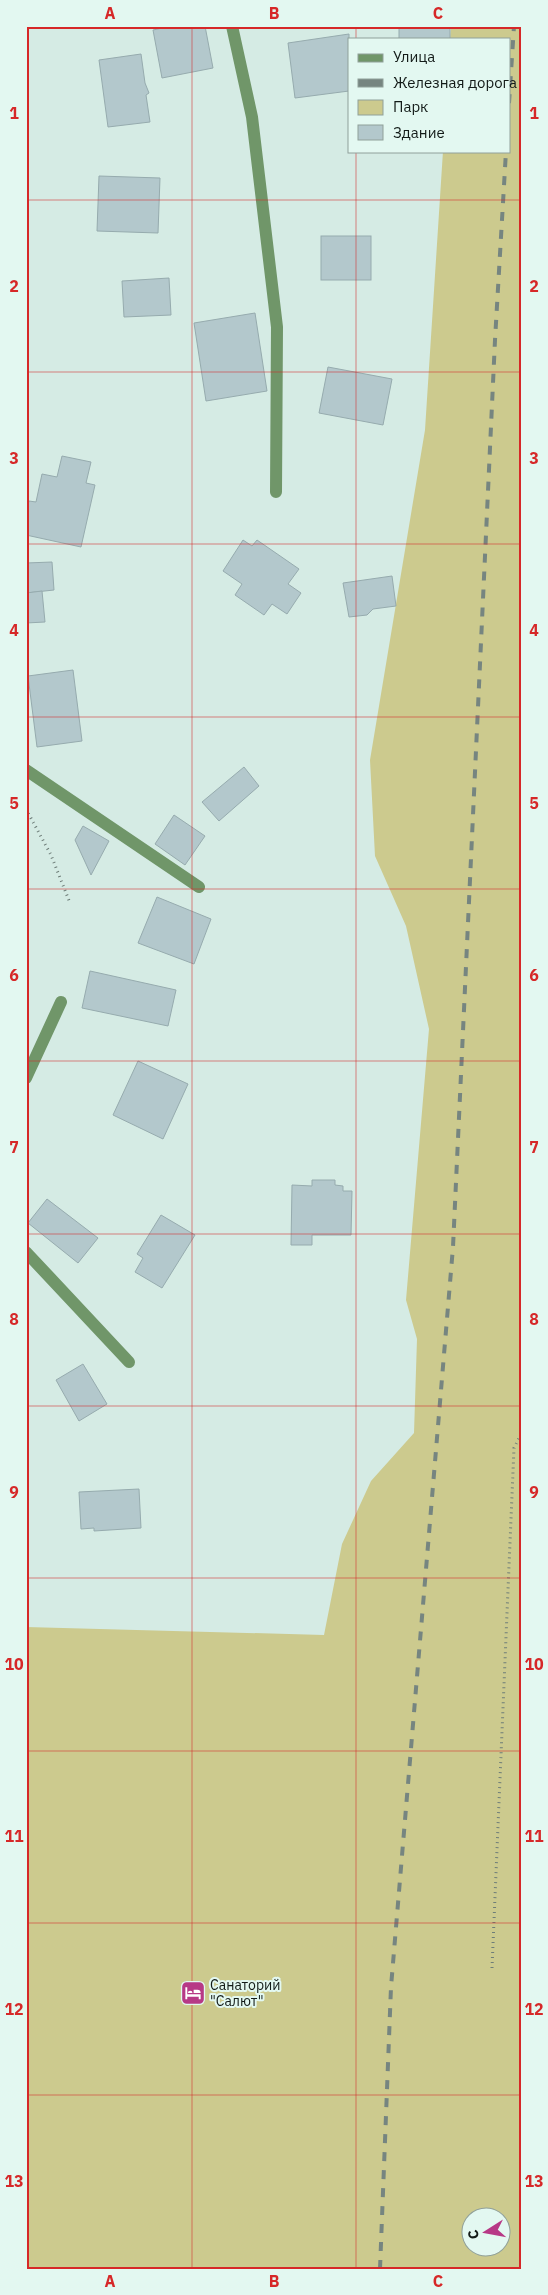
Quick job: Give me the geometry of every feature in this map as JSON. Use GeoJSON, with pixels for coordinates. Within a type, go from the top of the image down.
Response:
{"type":"FeatureCollection","features":[{"type":"Feature","properties":{"kind":"lane"},"geometry":{"type":"LineString","coordinates":[[232,26],[252,117],[277,327],[276,492]]}},
{"type":"Feature","properties":{"kind":"lane"},"geometry":{"type":"LineString","coordinates":[[26,770],[199,887]]}},
{"type":"Feature","properties":{"kind":"lane"},"geometry":{"type":"LineString","coordinates":[[26,1078],[61,1002]]}},
{"type":"Feature","properties":{"kind":"lane"},"geometry":{"type":"LineString","coordinates":[[26,1252],[129,1362]]}},
{"type":"Feature","properties":{"kind":"path"},"geometry":{"type":"LineString","coordinates":[[26,809],[51,855],[70,903]]}},
{"type":"Feature","properties":{"kind":"path"},"geometry":{"type":"LineString","coordinates":[[492,1968],[514,1448],[522,1432]]}},
{"type":"Feature","properties":{"kind":"green space"},"geometry":{"type":"Polygon","coordinates":[[[451,26],[522,26],[522,2269],[26,2269],[26,1627],[324,1635],[342,1544],[371,1481],[414,1433],[417,1339],[406,1300],[429,1029],[406,926],[375,856],[370,760],[425,430],[443,152],[510,152],[510,38],[450,38],[451,26]]]}},
{"type":"Feature","properties":{"kind":"building"},"geometry":{"type":"Polygon","coordinates":[[[172,26],[205,26],[213,68],[162,78],[153,30],[172,26]]]}},
{"type":"Feature","properties":{"kind":"building"},"geometry":{"type":"Polygon","coordinates":[[[399,26],[450,26],[450,38],[399,38],[399,26]]]}},
{"type":"Feature","properties":{"kind":"building"},"geometry":{"type":"Polygon","coordinates":[[[349,34],[348,91],[295,98],[288,43],[349,34]]]}},
{"type":"Feature","properties":{"kind":"building"},"geometry":{"type":"Polygon","coordinates":[[[141,54],[145,83],[149,93],[146,95],[150,122],[108,127],[99,60],[141,54]]]}},
{"type":"Feature","properties":{"kind":"building"},"geometry":{"type":"Polygon","coordinates":[[[99,176],[160,178],[158,233],[97,231],[99,176]]]}},
{"type":"Feature","properties":{"kind":"building"},"geometry":{"type":"Polygon","coordinates":[[[321,236],[371,236],[371,280],[321,280],[321,236]]]}},
{"type":"Feature","properties":{"kind":"building"},"geometry":{"type":"Polygon","coordinates":[[[169,278],[171,315],[124,317],[122,281],[169,278]]]}},
{"type":"Feature","properties":{"kind":"building"},"geometry":{"type":"Polygon","coordinates":[[[255,313],[267,391],[206,401],[194,323],[255,313]]]}},
{"type":"Feature","properties":{"kind":"building"},"geometry":{"type":"Polygon","coordinates":[[[328,367],[392,379],[383,425],[319,413],[328,367]]]}},
{"type":"Feature","properties":{"kind":"building"},"geometry":{"type":"Polygon","coordinates":[[[62,456],[91,462],[86,483],[95,485],[81,547],[26,535],[26,513],[29,501],[36,502],[42,474],[57,477],[62,456]]]}},
{"type":"Feature","properties":{"kind":"building"},"geometry":{"type":"Polygon","coordinates":[[[243,540],[252,546],[257,540],[299,569],[288,584],[301,593],[287,614],[272,604],[264,615],[235,595],[242,584],[223,571],[243,540]]]}},
{"type":"Feature","properties":{"kind":"building"},"geometry":{"type":"Polygon","coordinates":[[[52,562],[54,590],[26,593],[26,563],[52,562]]]}},
{"type":"Feature","properties":{"kind":"building"},"geometry":{"type":"Polygon","coordinates":[[[392,576],[396,606],[373,609],[367,615],[349,617],[343,583],[392,576]]]}},
{"type":"Feature","properties":{"kind":"building"},"geometry":{"type":"Polygon","coordinates":[[[42,591],[45,622],[26,623],[26,593],[42,591]]]}},
{"type":"Feature","properties":{"kind":"building"},"geometry":{"type":"Polygon","coordinates":[[[73,670],[82,741],[37,747],[28,676],[73,670]]]}},
{"type":"Feature","properties":{"kind":"building"},"geometry":{"type":"Polygon","coordinates":[[[244,767],[259,786],[219,821],[202,802],[244,767]]]}},
{"type":"Feature","properties":{"kind":"building"},"geometry":{"type":"Polygon","coordinates":[[[174,815],[205,836],[185,865],[155,844],[174,815]]]}},
{"type":"Feature","properties":{"kind":"building"},"geometry":{"type":"Polygon","coordinates":[[[83,826],[109,841],[91,875],[75,840],[83,826]]]}},
{"type":"Feature","properties":{"kind":"building"},"geometry":{"type":"Polygon","coordinates":[[[157,897],[211,919],[194,964],[138,943],[157,897]]]}},
{"type":"Feature","properties":{"kind":"building"},"geometry":{"type":"Polygon","coordinates":[[[90,971],[176,990],[168,1026],[82,1008],[90,971]]]}},
{"type":"Feature","properties":{"kind":"building"},"geometry":{"type":"Polygon","coordinates":[[[138,1061],[188,1084],[163,1139],[113,1115],[138,1061]]]}},
{"type":"Feature","properties":{"kind":"building"},"geometry":{"type":"Polygon","coordinates":[[[312,1180],[335,1180],[335,1185],[343,1186],[343,1191],[352,1191],[351,1235],[312,1235],[312,1245],[291,1245],[292,1185],[312,1186],[312,1180]]]}},
{"type":"Feature","properties":{"kind":"building"},"geometry":{"type":"Polygon","coordinates":[[[47,1199],[98,1238],[78,1263],[28,1223],[47,1199]]]}},
{"type":"Feature","properties":{"kind":"building"},"geometry":{"type":"Polygon","coordinates":[[[161,1215],[195,1235],[162,1288],[135,1272],[143,1258],[137,1254],[161,1215]]]}},
{"type":"Feature","properties":{"kind":"building"},"geometry":{"type":"Polygon","coordinates":[[[83,1364],[107,1404],[79,1421],[56,1380],[83,1364]]]}},
{"type":"Feature","properties":{"kind":"building"},"geometry":{"type":"Polygon","coordinates":[[[139,1489],[141,1528],[94,1531],[94,1528],[81,1529],[79,1492],[139,1489]]]}},
{"type":"Feature","properties":{"kind":"railway"},"geometry":{"type":"LineString","coordinates":[[510,88],[514,26]]}},
{"type":"Feature","properties":{"kind":"railway"},"geometry":{"type":"LineString","coordinates":[[380,2269],[391,1987],[453,1247],[495,340],[506,152]]}},
{"type":"Feature","properties":{"kind":"place","name":"Санаторий \"Салют\""},"geometry":{"type":"Point","coordinates":[193,1993]}}]}
